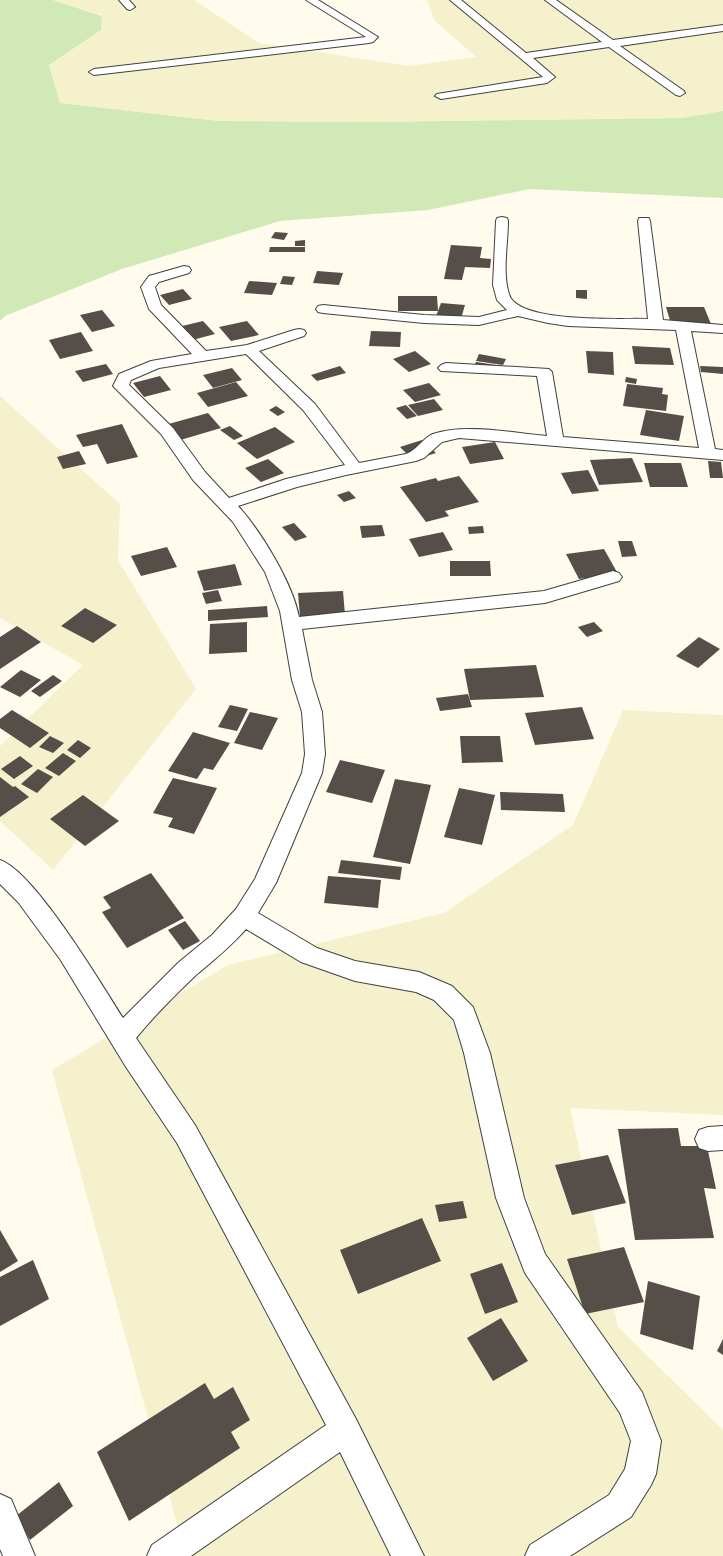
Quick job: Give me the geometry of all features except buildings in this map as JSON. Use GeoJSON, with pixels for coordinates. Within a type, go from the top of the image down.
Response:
{"type":"FeatureCollection","features":[{"type":"Feature","properties":{"kind":"street"},"geometry":{"type":"LineString","coordinates":[[94,72],[369,40],[373,37],[311,0]]}},
{"type":"Feature","properties":{"kind":"street"},"geometry":{"type":"LineString","coordinates":[[441,96],[543,81],[550,77],[455,0]]}},
{"type":"Feature","properties":{"kind":"street"},"geometry":{"type":"LineString","coordinates":[[550,0],[680,94]]}},
{"type":"Feature","properties":{"kind":"street"},"geometry":{"type":"LineString","coordinates":[[524,56],[723,28]]}},
{"type":"Feature","properties":{"kind":"street"},"geometry":{"type":"LineString","coordinates":[[644,221],[656,324]]}},
{"type":"Feature","properties":{"kind":"street"},"geometry":{"type":"LineString","coordinates":[[502,222],[500,287],[504,300],[519,311],[556,320],[656,324],[723,329]]}},
{"type":"Feature","properties":{"kind":"street"},"geometry":{"type":"LineString","coordinates":[[184,270],[154,279],[148,287],[154,306],[203,357]]}},
{"type":"Feature","properties":{"kind":"street"},"geometry":{"type":"LineString","coordinates":[[323,309],[424,319],[479,322],[519,311]]}},
{"type":"Feature","properties":{"kind":"street"},"geometry":{"type":"LineString","coordinates":[[228,504],[292,483],[355,468],[410,458],[418,455],[437,438],[459,433],[716,454],[683,327]]}},
{"type":"Feature","properties":{"kind":"street"},"geometry":{"type":"LineString","coordinates":[[122,1036],[144,1010],[187,969],[220,942],[244,916],[265,883],[312,773],[316,754],[312,712],[302,680],[289,611],[274,572],[240,519],[228,504],[199,476],[167,430],[121,386],[124,377],[156,364],[249,349],[299,333]]}},
{"type":"Feature","properties":{"kind":"street"},"geometry":{"type":"LineString","coordinates":[[249,349],[309,407],[355,468]]}},
{"type":"Feature","properties":{"kind":"street"},"geometry":{"type":"LineString","coordinates":[[446,368],[544,372],[556,441]]}},
{"type":"Feature","properties":{"kind":"street"},"geometry":{"type":"LineString","coordinates":[[292,624],[545,597],[613,577]]}},
{"type":"Feature","properties":{"kind":"street"},"geometry":{"type":"LineString","coordinates":[[0,869],[26,896],[68,952],[135,1059],[186,1134],[345,1430],[408,1556]]}},
{"type":"Feature","properties":{"kind":"street"},"geometry":{"type":"LineString","coordinates":[[244,916],[309,955],[355,971],[419,982],[443,993],[464,1014],[477,1053],[510,1198],[535,1263],[631,1403],[646,1441],[640,1474],[620,1506],[541,1556]]}},
{"type":"Feature","properties":{"kind":"street"},"geometry":{"type":"LineString","coordinates":[[163,1556],[345,1430]]}},
{"type":"Feature","properties":{"kind":"street"},"geometry":{"type":"LineString","coordinates":[[0,1510],[19,1556]]}},
{"type":"Feature","properties":{"kind":"shaded area"},"geometry":{"type":"Polygon","coordinates":[[[53,0],[194,0],[259,43],[409,66],[476,57],[435,21],[427,0],[723,0],[723,111],[682,118],[370,122],[218,121],[60,103],[49,65],[101,30],[102,15],[53,0]]]}},
{"type":"Feature","properties":{"kind":"shaded area"},"geometry":{"type":"Polygon","coordinates":[[[0,396],[120,504],[118,560],[196,689],[53,870],[0,821],[0,746],[83,665],[0,618],[0,396]]]}},
{"type":"Feature","properties":{"kind":"shaded area"},"geometry":{"type":"Polygon","coordinates":[[[623,710],[723,715],[723,1115],[570,1108],[618,1327],[723,1430],[723,1556],[186,1556],[52,1070],[228,965],[444,913],[573,825],[623,710]]]}},
{"type":"Feature","properties":{"kind":"green space"},"geometry":{"type":"Polygon","coordinates":[[[0,0],[53,0],[102,16],[101,30],[49,65],[60,103],[218,121],[370,122],[682,118],[723,111],[723,198],[530,189],[428,210],[280,221],[122,269],[5,316],[0,321],[0,0]]]}}]}
